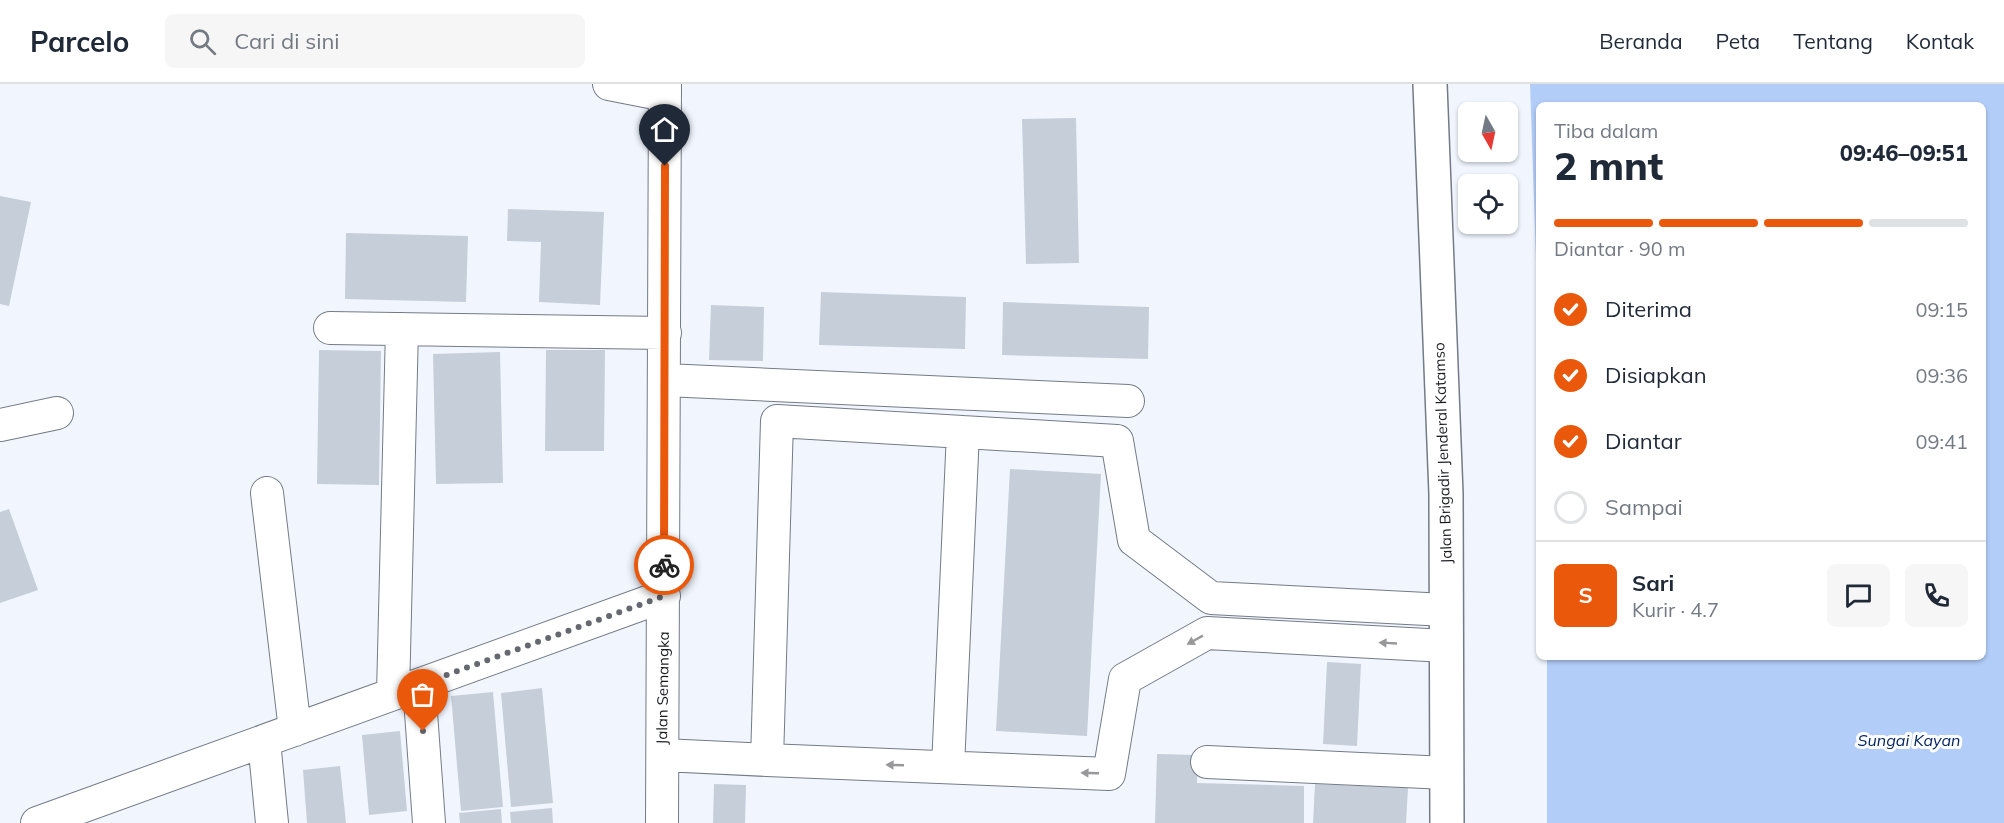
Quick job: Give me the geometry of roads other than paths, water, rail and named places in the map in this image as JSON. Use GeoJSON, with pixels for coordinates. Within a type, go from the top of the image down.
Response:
{"type":"FeatureCollection","features":[{"type":"Feature","properties":{"kind":"highway","name":"Jalan Brigadir Jenderal Katamso"},"geometry":{"type":"LineString","coordinates":[[1430,84],[1446,494],[1447,823]]}},
{"type":"Feature","properties":{"kind":"street"},"geometry":{"type":"LineString","coordinates":[[609,84],[665,89]]}},
{"type":"Feature","properties":{"kind":"street","name":"Jalan Semangka"},"geometry":{"type":"LineString","coordinates":[[662,823],[665,89]]}},
{"type":"Feature","properties":{"kind":"street"},"geometry":{"type":"LineString","coordinates":[[330,328],[665,333]]}},
{"type":"Feature","properties":{"kind":"street"},"geometry":{"type":"LineString","coordinates":[[402,329],[406,689],[429,823]]}},
{"type":"Feature","properties":{"kind":"street"},"geometry":{"type":"LineString","coordinates":[[665,380],[1128,401]]}},
{"type":"Feature","properties":{"kind":"street"},"geometry":{"type":"LineString","coordinates":[[0,425],[57,413]]}},
{"type":"Feature","properties":{"kind":"street"},"geometry":{"type":"LineString","coordinates":[[767,760],[777,421],[1117,441],[1134,540],[1211,598],[1446,610]]}},
{"type":"Feature","properties":{"kind":"street"},"geometry":{"type":"LineString","coordinates":[[948,767],[963,432]]}},
{"type":"Feature","properties":{"kind":"street"},"geometry":{"type":"LineString","coordinates":[[267,493],[295,730]]}},
{"type":"Feature","properties":{"kind":"street"},"geometry":{"type":"LineString","coordinates":[[37,823],[664,596]]}},
{"type":"Feature","properties":{"kind":"street"},"geometry":{"type":"LineString","coordinates":[[663,755],[1109,774],[1125,679],[1207,633],[1446,646]]}},
{"type":"Feature","properties":{"kind":"street"},"geometry":{"type":"LineString","coordinates":[[264,741],[272,823]]}},
{"type":"Feature","properties":{"kind":"street"},"geometry":{"type":"LineString","coordinates":[[1207,762],[1447,773]]}},
{"type":"Feature","properties":{"kind":"water","name":"Sungai Kayan"},"geometry":{"type":"Polygon","coordinates":[[[1530,84],[2004,84],[2004,823],[1547,823],[1547,660],[1986,660],[1986,102],[1536,102],[1536,260],[1530,84]]]}}]}
